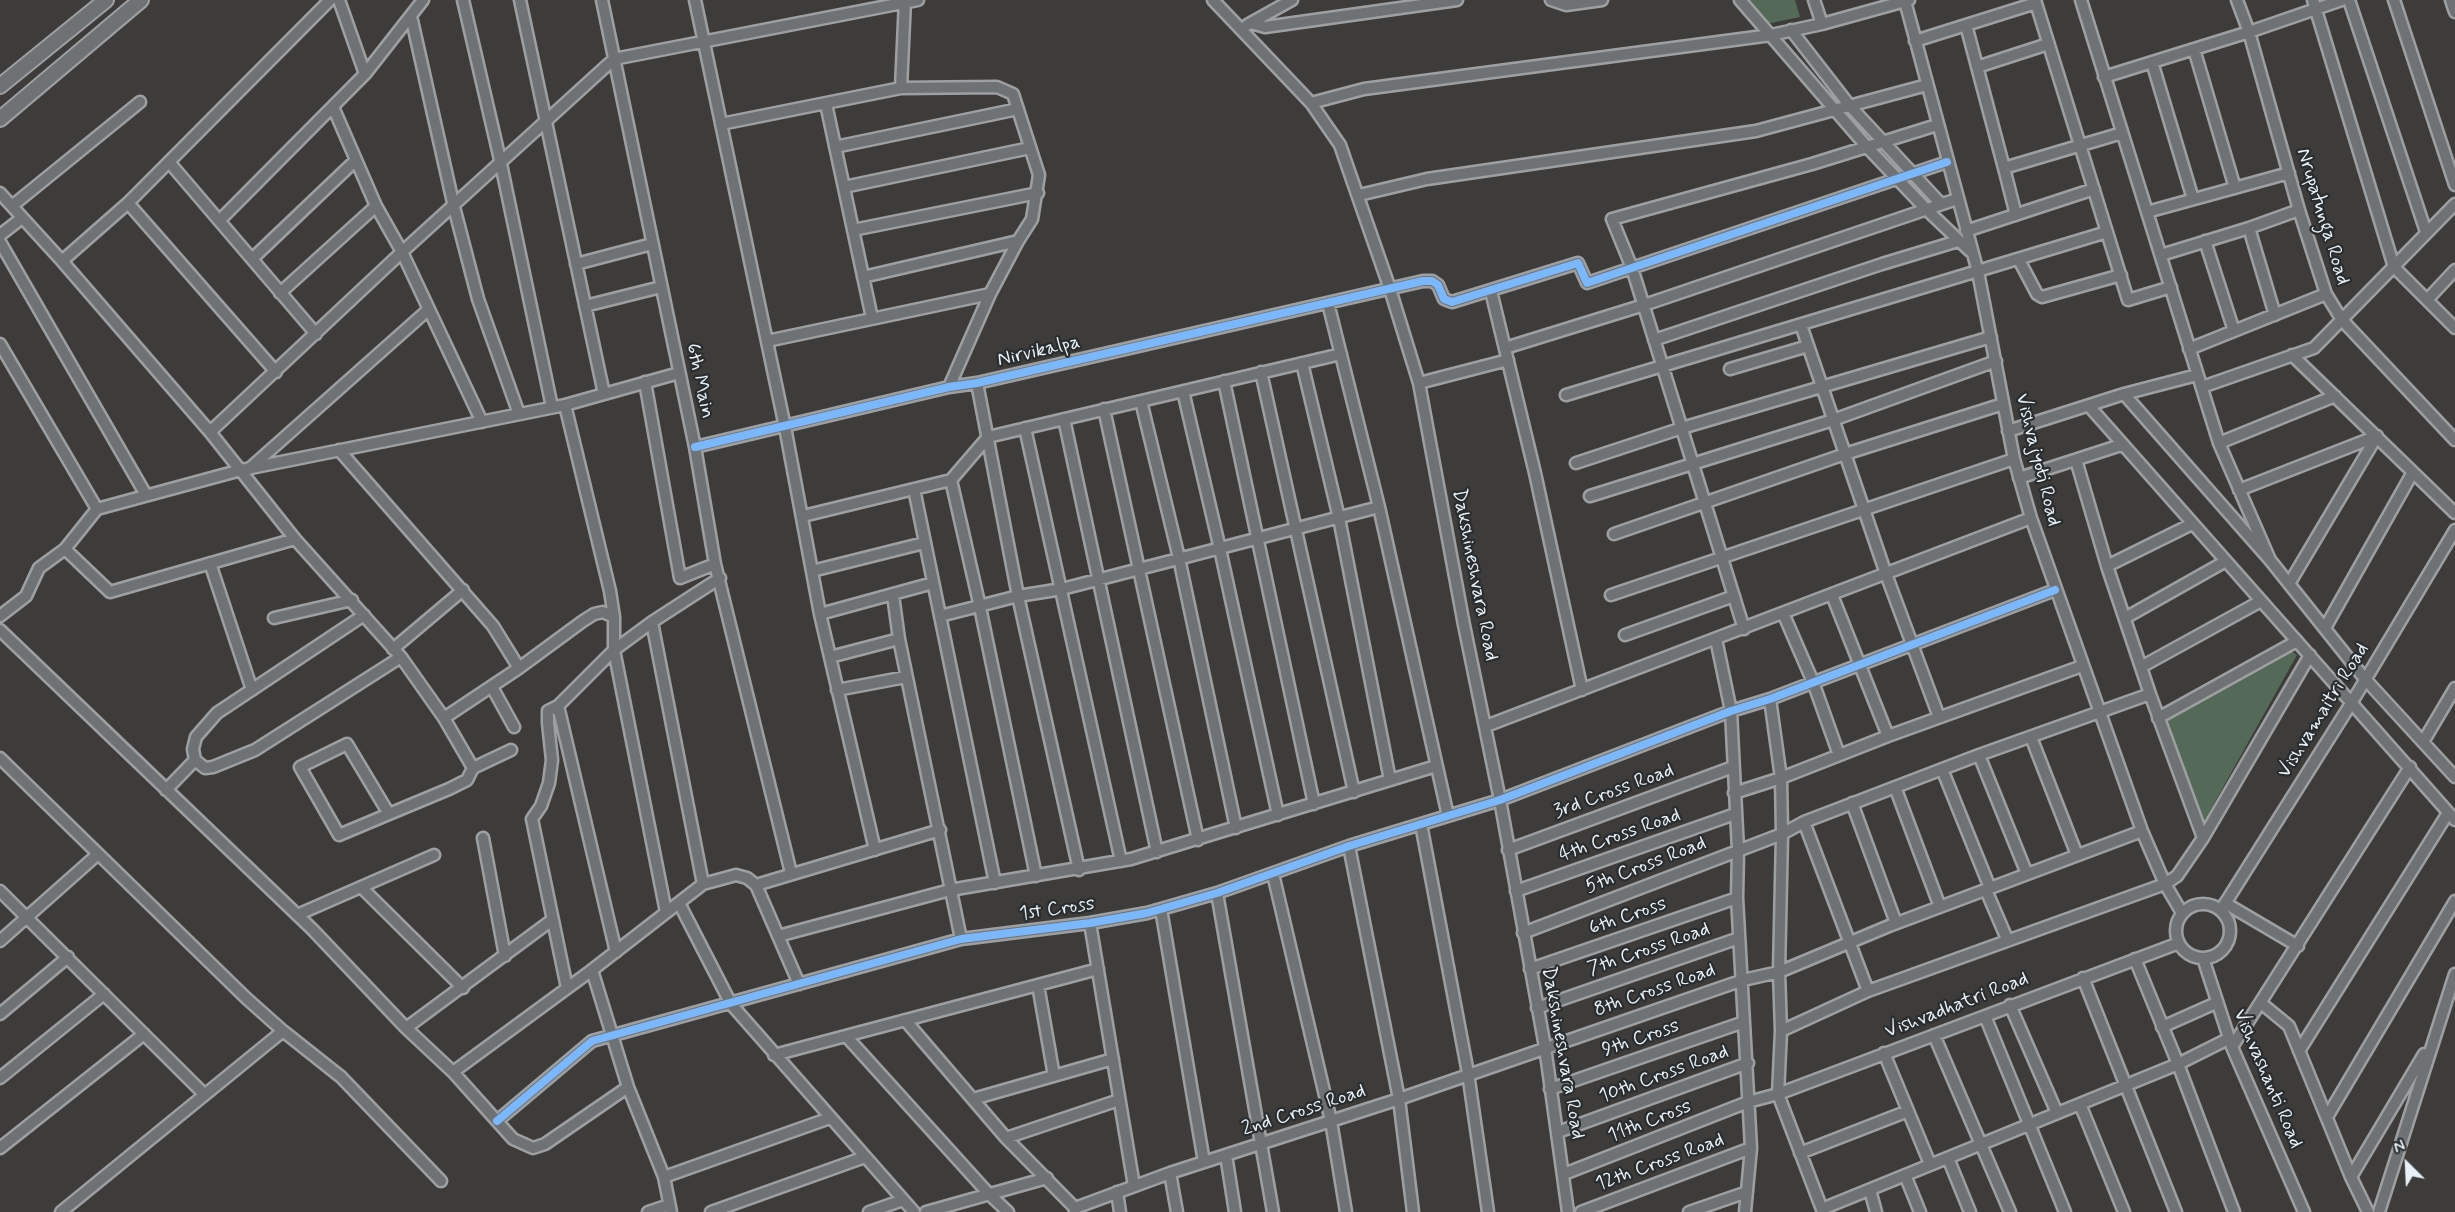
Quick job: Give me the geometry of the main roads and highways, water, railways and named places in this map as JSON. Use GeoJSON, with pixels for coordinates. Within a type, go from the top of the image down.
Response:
{"type":"FeatureCollection","features":[{"type":"Feature","properties":{"kind":"main road"},"geometry":{"type":"LineString","coordinates":[[0,86],[106,0]]}},
{"type":"Feature","properties":{"kind":"main road"},"geometry":{"type":"LineString","coordinates":[[118,0],[128,11]]}},
{"type":"Feature","properties":{"kind":"main road"},"geometry":{"type":"LineString","coordinates":[[0,118],[141,0]]}}]}
